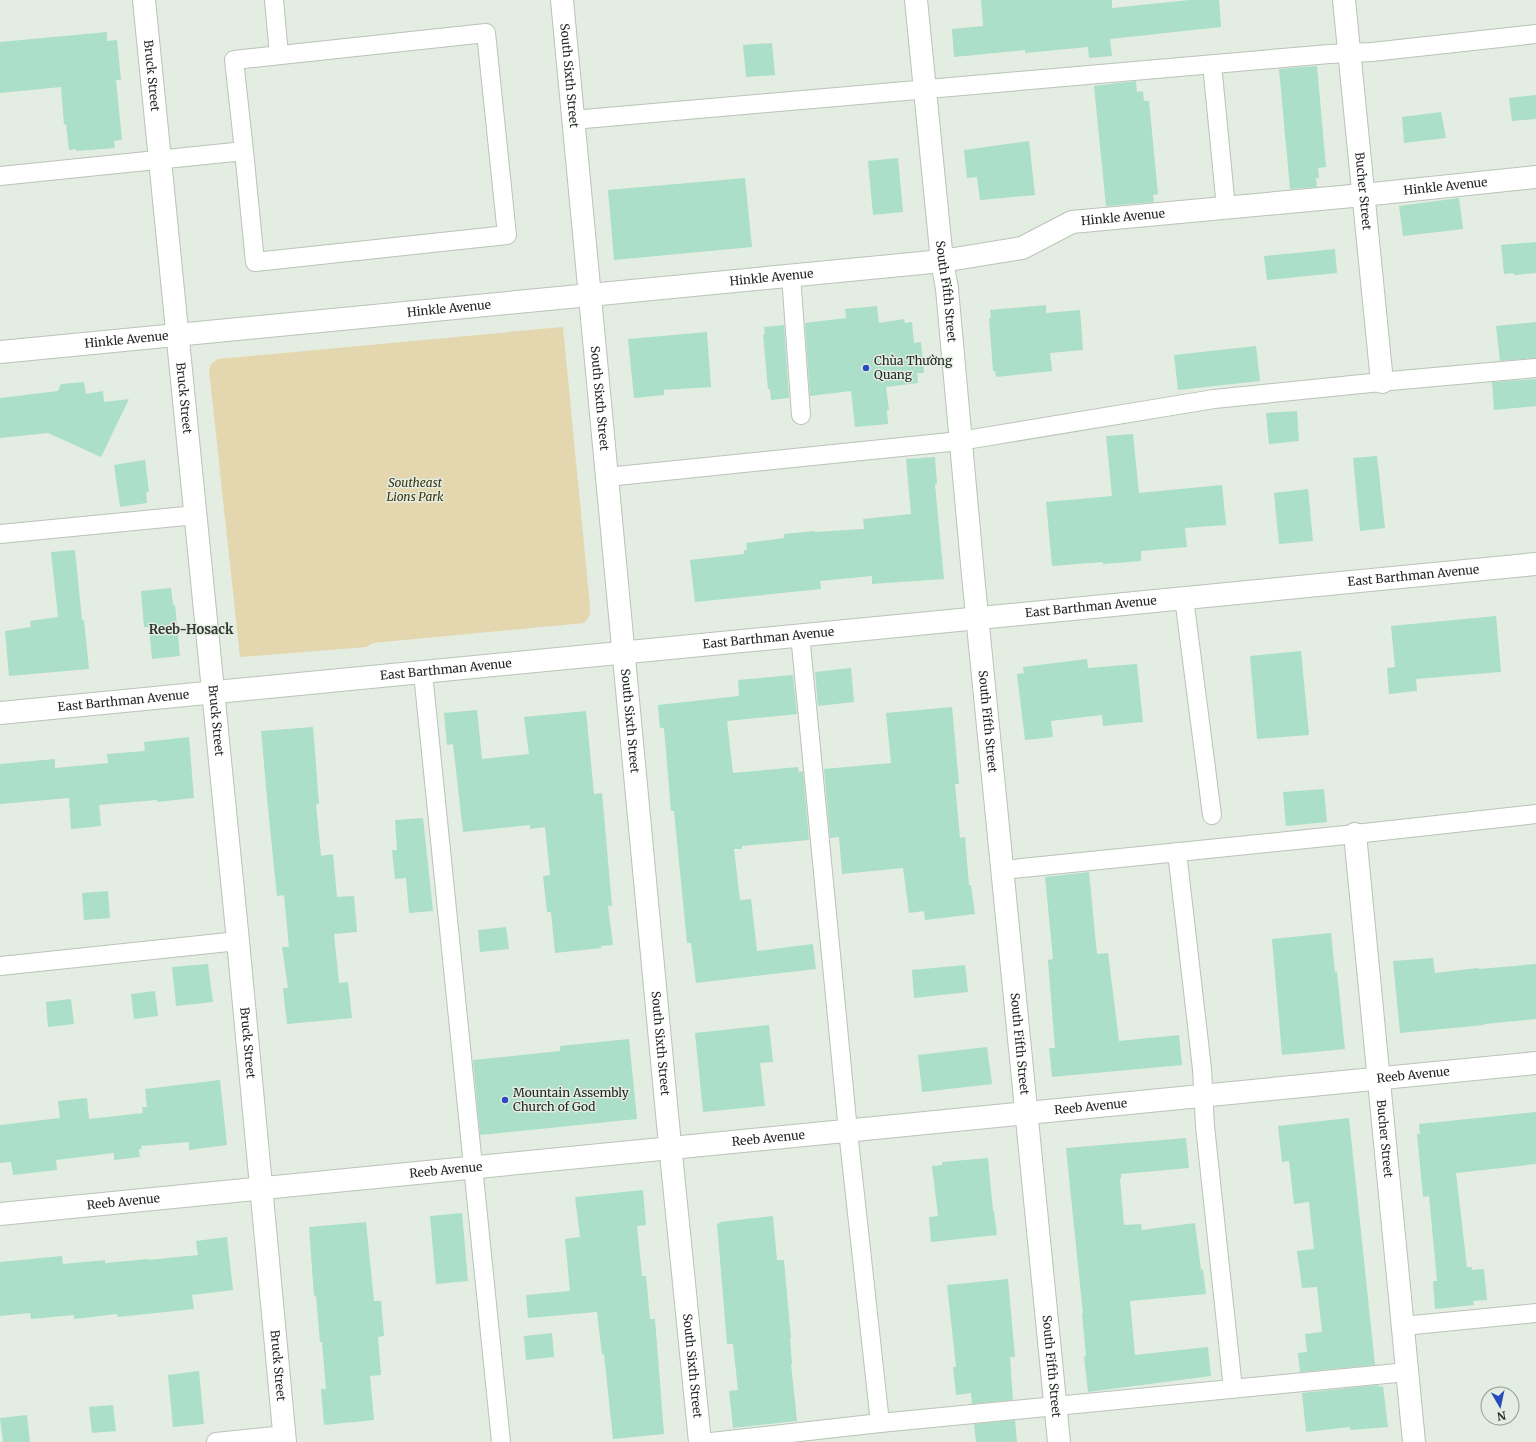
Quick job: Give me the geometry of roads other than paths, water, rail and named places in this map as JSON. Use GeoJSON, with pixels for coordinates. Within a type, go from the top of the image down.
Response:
{"type":"FeatureCollection","features":[{"type":"Feature","properties":{"kind":"street","name":"Bruck Street"},"geometry":{"type":"LineString","coordinates":[[144,0],[238,941],[284,1438]]}},
{"type":"Feature","properties":{"kind":"street","name":"South Sixth Street"},"geometry":{"type":"LineString","coordinates":[[562,0],[670,1148],[700,1442]]}},
{"type":"Feature","properties":{"kind":"street","name":"South Fifth Street"},"geometry":{"type":"LineString","coordinates":[[916,0],[942,261],[947,289],[960,441],[1059,1442]]}},
{"type":"Feature","properties":{"kind":"street","name":"Bucher Street"},"geometry":{"type":"LineString","coordinates":[[1344,0],[1382,382]]}},
{"type":"Feature","properties":{"kind":"street","name":"Hinkle Avenue"},"geometry":{"type":"LineString","coordinates":[[0,352],[942,261],[1022,248],[1072,222],[1363,195],[1536,177]]}},
{"type":"Feature","properties":{"kind":"street","name":"East Barthman Avenue"},"geometry":{"type":"LineString","coordinates":[[0,713],[422,673],[624,651],[1536,564]]}},
{"type":"Feature","properties":{"kind":"street","name":"Bucher Street"},"geometry":{"type":"LineString","coordinates":[[1355,834],[1414,1442]]}},
{"type":"Feature","properties":{"kind":"street","name":"Reeb Avenue"},"geometry":{"type":"LineString","coordinates":[[0,1214],[1536,1063]]}},
{"type":"Feature","properties":{"kind":"lane"},"geometry":{"type":"LineString","coordinates":[[274,0],[279,55]]}},
{"type":"Feature","properties":{"kind":"lane"},"geometry":{"type":"LineString","coordinates":[[486,34],[507,236],[255,262],[244,151],[234,60],[486,34]]}},
{"type":"Feature","properties":{"kind":"lane"},"geometry":{"type":"LineString","coordinates":[[573,120],[1349,52],[1372,52],[1536,34]]}},
{"type":"Feature","properties":{"kind":"lane"},"geometry":{"type":"LineString","coordinates":[[1212,64],[1226,208]]}},
{"type":"Feature","properties":{"kind":"lane"},"geometry":{"type":"LineString","coordinates":[[0,176],[244,151]]}},
{"type":"Feature","properties":{"kind":"lane"},"geometry":{"type":"LineString","coordinates":[[791,275],[801,415]]}},
{"type":"Feature","properties":{"kind":"lane"},"geometry":{"type":"LineString","coordinates":[[606,477],[960,441],[1214,399],[1536,368]]}},
{"type":"Feature","properties":{"kind":"lane"},"geometry":{"type":"LineString","coordinates":[[0,534],[196,515]]}},
{"type":"Feature","properties":{"kind":"lane"},"geometry":{"type":"LineString","coordinates":[[1184,598],[1212,814]]}},
{"type":"Feature","properties":{"kind":"lane"},"geometry":{"type":"LineString","coordinates":[[800,634],[848,1130],[880,1423]]}},
{"type":"Feature","properties":{"kind":"lane"},"geometry":{"type":"LineString","coordinates":[[422,673],[501,1442]]}},
{"type":"Feature","properties":{"kind":"lane"},"geometry":{"type":"LineString","coordinates":[[1003,870],[1536,814]]}},
{"type":"Feature","properties":{"kind":"lane"},"geometry":{"type":"LineString","coordinates":[[1177,852],[1202,1069],[1203,1096],[1233,1389]]}},
{"type":"Feature","properties":{"kind":"lane"},"geometry":{"type":"LineString","coordinates":[[0,966],[238,941]]}},
{"type":"Feature","properties":{"kind":"lane"},"geometry":{"type":"LineString","coordinates":[[1403,1326],[1536,1313]]}},
{"type":"Feature","properties":{"kind":"lane"},"geometry":{"type":"LineString","coordinates":[[711,1442],[880,1423],[1407,1372]]}},
{"type":"Feature","properties":{"kind":"lane"},"geometry":{"type":"LineString","coordinates":[[216,1442],[284,1438]]}},
{"type":"Feature","properties":{"kind":"place","name":"Chùa Thường Quang"},"geometry":{"type":"Point","coordinates":[866,368]}},
{"type":"Feature","properties":{"kind":"place","name":"Mountain Assembly Church of God"},"geometry":{"type":"Point","coordinates":[505,1100]}},
{"type":"Feature","properties":{"kind":"district","name":"Reeb-Hosack"},"geometry":{"type":"Point","coordinates":[191,629]}},
{"type":"Feature","properties":{"kind":"park label","name":"Southeast Lions Park"},"geometry":{"type":"Point","coordinates":[415,490]}}]}
